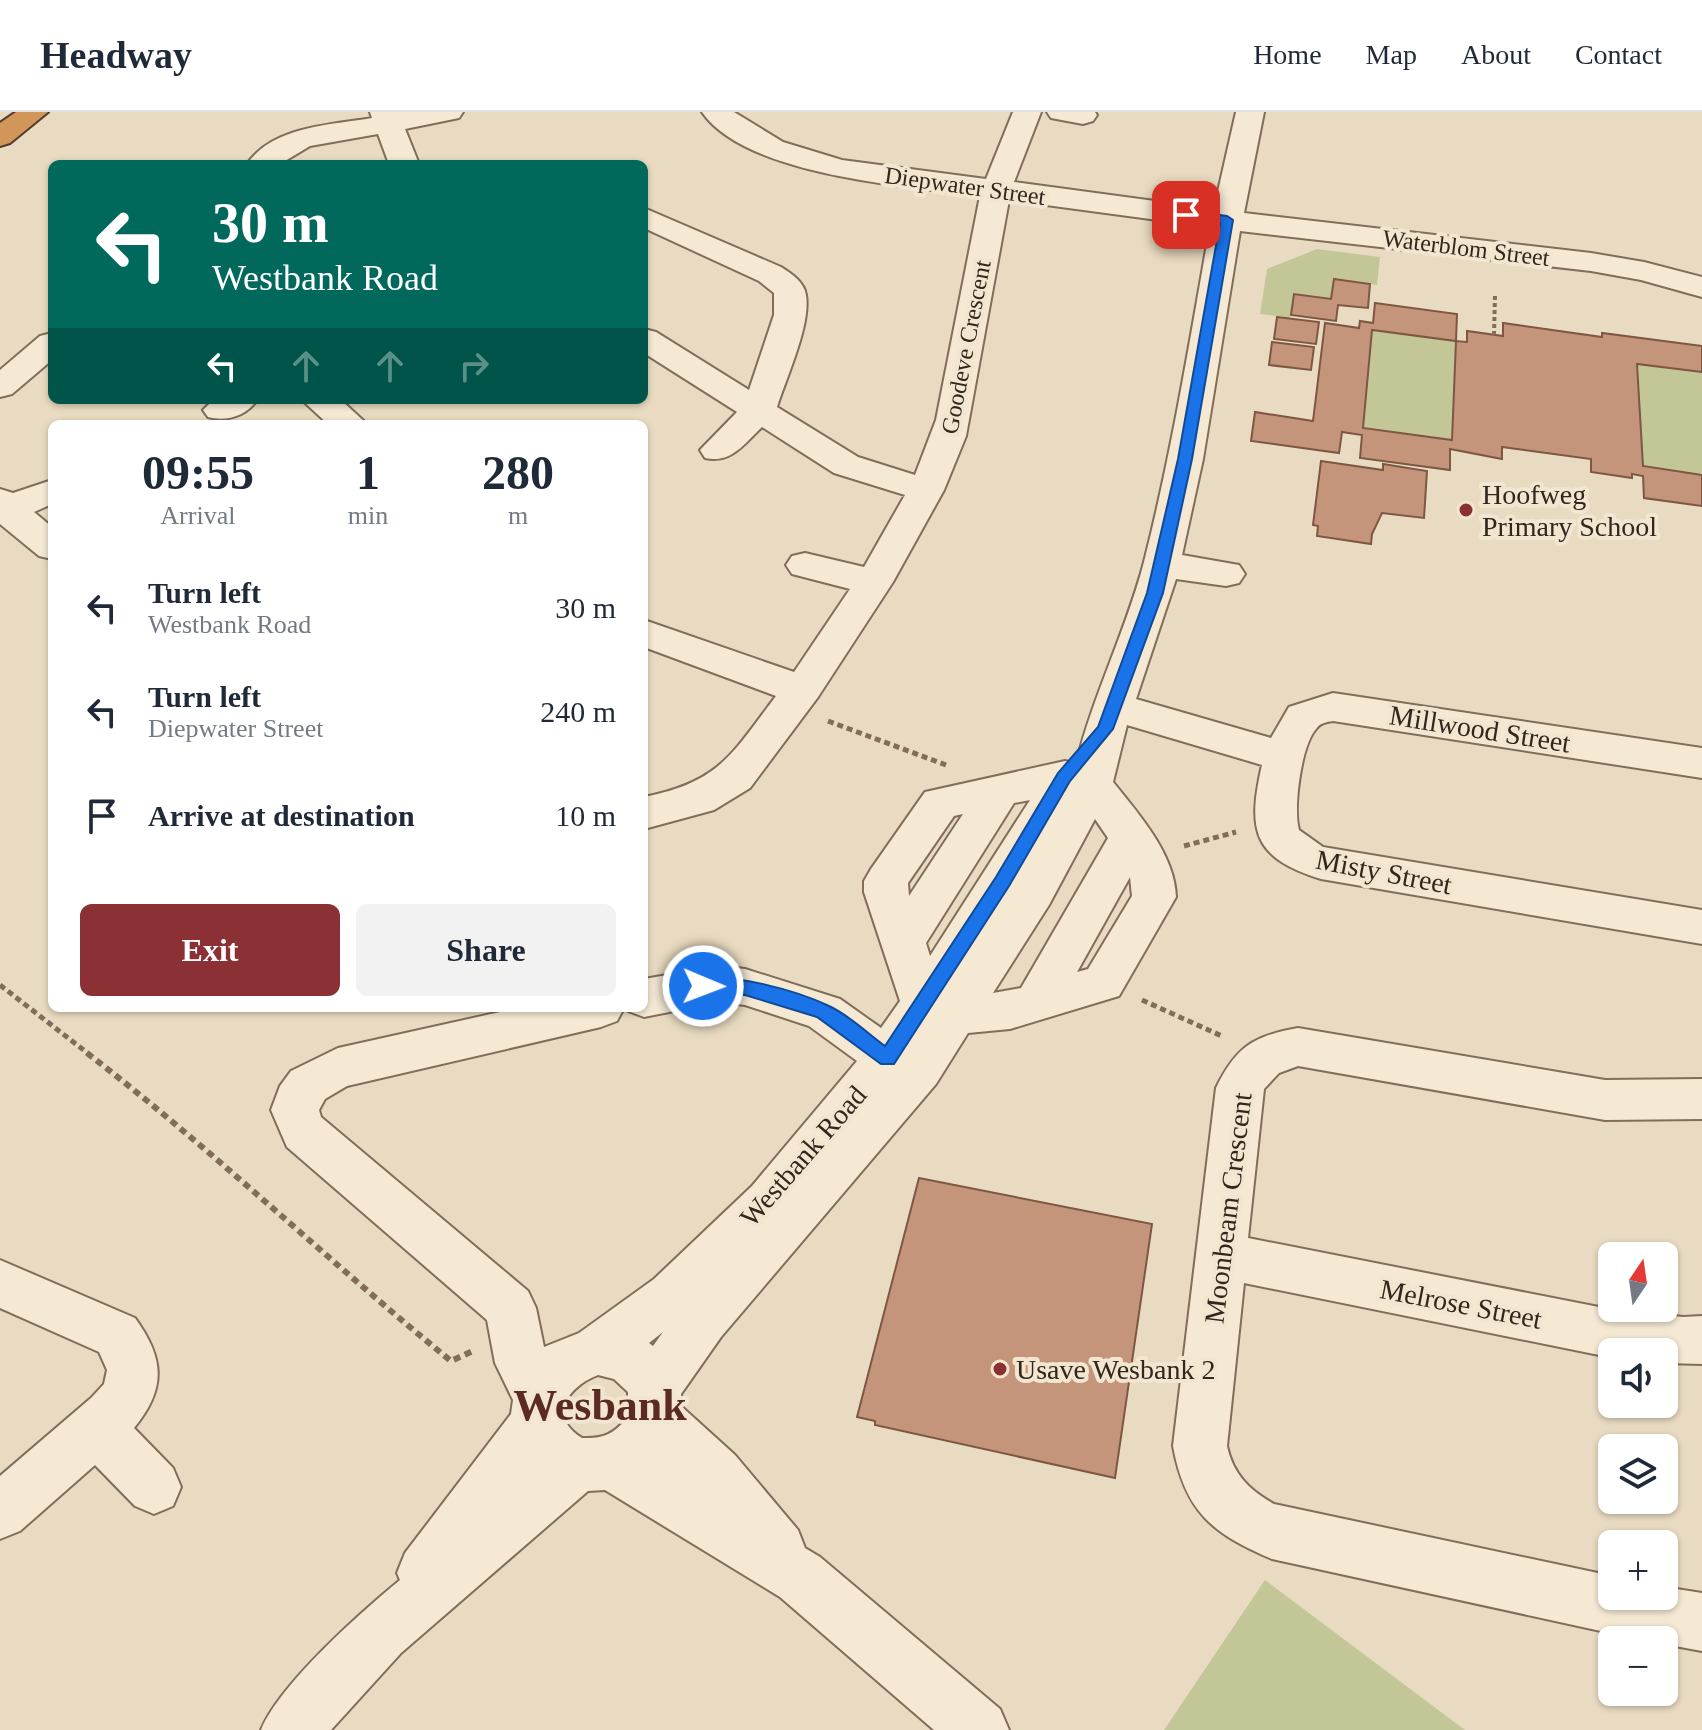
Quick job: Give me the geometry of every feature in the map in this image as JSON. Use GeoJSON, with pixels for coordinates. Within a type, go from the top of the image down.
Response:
{"type":"FeatureCollection","features":[{"type":"Feature","properties":{"kind":"highway"},"geometry":{"type":"LineString","coordinates":[[0,137],[34,112]]}},
{"type":"Feature","properties":{"kind":"street"},"geometry":{"type":"LineString","coordinates":[[267,160],[302,139],[386,118],[449,112]]}},
{"type":"Feature","properties":{"kind":"street","name":"Diepwater Street"},"geometry":{"type":"LineString","coordinates":[[716,112],[736,128],[773,148],[809,161],[996,191],[1227,220]]}},
{"type":"Feature","properties":{"kind":"street","name":"Goodeve Crescent"},"geometry":{"type":"LineString","coordinates":[[648,812],[685,804],[714,793],[733,780],[795,700],[874,582],[926,490],[947,446],[996,191],[1027,112]]}},
{"type":"Feature","properties":{"kind":"street","name":"Westbank Road"},"geometry":{"type":"LineString","coordinates":[[597,1350],[672,1296],[769,1201],[887,1058],[941,1009],[1034,893],[1078,781],[1110,718],[1155,593],[1185,459],[1227,220],[1250,112]]}},
{"type":"Feature","properties":{"kind":"street"},"geometry":{"type":"LineString","coordinates":[[386,118],[402,160]]}},
{"type":"Feature","properties":{"kind":"street"},"geometry":{"type":"LineString","coordinates":[[648,219],[756,267],[785,284],[792,301],[759,411],[717,450]]}},
{"type":"Feature","properties":{"kind":"street","name":"Waterblom Street"},"geometry":{"type":"LineString","coordinates":[[1227,220],[1525,265],[1644,271],[1702,287]]}},
{"type":"Feature","properties":{"kind":"street"},"geometry":{"type":"LineString","coordinates":[[648,342],[846,465],[926,490]]}},
{"type":"Feature","properties":{"kind":"street"},"geometry":{"type":"LineString","coordinates":[[5,376],[48,346]]}},
{"type":"Feature","properties":{"kind":"street"},"geometry":{"type":"LineString","coordinates":[[324,404],[345,420]]}},
{"type":"Feature","properties":{"kind":"street"},"geometry":{"type":"LineString","coordinates":[[3,507],[48,492]]}},
{"type":"Feature","properties":{"kind":"street"},"geometry":{"type":"LineString","coordinates":[[3,507],[48,544]]}},
{"type":"Feature","properties":{"kind":"street"},"geometry":{"type":"LineString","coordinates":[[1162,564],[1226,574]]}},
{"type":"Feature","properties":{"kind":"street"},"geometry":{"type":"LineString","coordinates":[[805,565],[874,582]]}},
{"type":"Feature","properties":{"kind":"street"},"geometry":{"type":"LineString","coordinates":[[648,635],[795,700]]}},
{"type":"Feature","properties":{"kind":"street","name":"Millwood Street"},"geometry":{"type":"LineString","coordinates":[[1283,756],[1299,721],[1316,710],[1333,707],[1702,763]]}},
{"type":"Feature","properties":{"kind":"street"},"geometry":{"type":"LineString","coordinates":[[1110,718],[1283,756],[1276,825]]}},
{"type":"Feature","properties":{"kind":"street"},"geometry":{"type":"LineString","coordinates":[[1078,781],[1148,849],[1154,897],[1103,983],[1010,1010],[941,1009],[898,926],[976,785],[1078,781]]}},
{"type":"Feature","properties":{"kind":"street","name":"Misty Street"},"geometry":{"type":"LineString","coordinates":[[1276,825],[1290,848],[1307,859],[1321,863],[1702,927]]}},
{"type":"Feature","properties":{"kind":"street"},"geometry":{"type":"LineString","coordinates":[[648,997],[720,984],[759,991],[824,1012],[887,1058]]}},
{"type":"Feature","properties":{"kind":"street","name":"Westbank Road"},"geometry":{"type":"LineString","coordinates":[[654,1403],[703,1320],[919,1070],[941,1009]]}},
{"type":"Feature","properties":{"kind":"street"},"geometry":{"type":"LineString","coordinates":[[583,1012],[338,1068],[317,1077],[301,1091],[295,1106],[295,1120],[304,1132],[510,1308],[521,1363],[551,1451],[594,1463],[800,1577]]}},
{"type":"Feature","properties":{"kind":"street","name":"Moonbeam Crescent"},"geometry":{"type":"LineString","coordinates":[[1702,1099],[1605,1100],[1298,1047],[1277,1050],[1259,1059],[1246,1072],[1240,1088],[1200,1446],[1209,1482],[1220,1499],[1235,1513],[1272,1531],[1702,1622]]}},
{"type":"Feature","properties":{"kind":"street","name":"Melrose Street"},"geometry":{"type":"LineString","coordinates":[[1222,1256],[1604,1332],[1683,1341],[1702,1340]]}},
{"type":"Feature","properties":{"kind":"street"},"geometry":{"type":"LineString","coordinates":[[0,1283],[117,1335],[129,1347],[134,1364],[132,1382],[113,1416],[0,1512]]}},
{"type":"Feature","properties":{"kind":"street"},"geometry":{"type":"LineString","coordinates":[[291,1730],[381,1633],[537,1410],[544,1381],[561,1364],[582,1353],[597,1350],[613,1351],[639,1364],[649,1375],[654,1403],[639,1445],[594,1463],[381,1633]]}},
{"type":"Feature","properties":{"kind":"street"},"geometry":{"type":"LineString","coordinates":[[654,1403],[800,1577],[979,1730]]}},
{"type":"Feature","properties":{"kind":"street"},"geometry":{"type":"LineString","coordinates":[[97,1428],[154,1487]]}},
{"type":"Feature","properties":{"kind":"path"},"geometry":{"type":"LineString","coordinates":[[1494,335],[1495,295]]}},
{"type":"Feature","properties":{"kind":"path"},"geometry":{"type":"LineString","coordinates":[[795,700],[938,760],[976,785]]}},
{"type":"Feature","properties":{"kind":"path"},"geometry":{"type":"LineString","coordinates":[[1148,849],[1276,825]]}},
{"type":"Feature","properties":{"kind":"path"},"geometry":{"type":"LineString","coordinates":[[0,985],[142,1095],[366,1292],[451,1361],[487,1345]]}},
{"type":"Feature","properties":{"kind":"path"},"geometry":{"type":"LineString","coordinates":[[1131,995],[1222,1036],[1259,1059]]}},
{"type":"Feature","properties":{"kind":"green space"},"geometry":{"type":"Polygon","coordinates":[[[1317,249],[1380,257],[1377,285],[1334,279],[1331,299],[1294,295],[1290,318],[1260,314],[1267,269],[1317,249]]]}},
{"type":"Feature","properties":{"kind":"green space"},"geometry":{"type":"Polygon","coordinates":[[[1372,330],[1456,341],[1452,440],[1363,428],[1372,330]]]}},
{"type":"Feature","properties":{"kind":"green space"},"geometry":{"type":"Polygon","coordinates":[[[1637,364],[1702,372],[1702,475],[1643,466],[1637,364]]]}},
{"type":"Feature","properties":{"kind":"green space"},"geometry":{"type":"Polygon","coordinates":[[[1265,1580],[1465,1730],[1164,1730],[1265,1580]]]}},
{"type":"Feature","properties":{"kind":"building"},"geometry":{"type":"Polygon","coordinates":[[[1334,279],[1370,284],[1368,308],[1338,305],[1336,321],[1291,315],[1294,294],[1331,299],[1334,279]]]}},
{"type":"Feature","properties":{"kind":"building"},"geometry":{"type":"Polygon","coordinates":[[[1375,303],[1457,314],[1456,341],[1467,342],[1467,331],[1503,336],[1503,323],[1602,337],[1602,333],[1702,346],[1702,372],[1637,364],[1643,466],[1702,475],[1702,506],[1644,498],[1643,476],[1632,474],[1632,478],[1591,472],[1591,459],[1502,447],[1502,459],[1450,449],[1450,470],[1360,458],[1362,435],[1342,432],[1339,453],[1251,441],[1255,412],[1313,421],[1325,323],[1359,328],[1360,321],[1373,323],[1375,303]],[[1372,330],[1363,428],[1452,440],[1456,341],[1372,330]]]}},
{"type":"Feature","properties":{"kind":"building"},"geometry":{"type":"Polygon","coordinates":[[[1277,317],[1319,322],[1316,344],[1274,339],[1277,317]]]}},
{"type":"Feature","properties":{"kind":"building"},"geometry":{"type":"Polygon","coordinates":[[[1272,342],[1314,347],[1311,370],[1269,365],[1272,342]]]}},
{"type":"Feature","properties":{"kind":"building"},"geometry":{"type":"Polygon","coordinates":[[[1321,461],[1383,470],[1383,464],[1427,471],[1424,518],[1382,513],[1372,534],[1371,544],[1317,536],[1318,526],[1313,525],[1321,461]]]}},
{"type":"Feature","properties":{"kind":"building","name":"Usave Wesbank 2"},"geometry":{"type":"Polygon","coordinates":[[[919,1178],[1152,1224],[1115,1478],[875,1425],[875,1421],[857,1417],[919,1178]]]}},
{"type":"Feature","properties":{"kind":"place","name":"Hoofweg Primary School"},"geometry":{"type":"Point","coordinates":[1466,510]}},
{"type":"Feature","properties":{"kind":"place","name":"Usave Wesbank 2"},"geometry":{"type":"Point","coordinates":[1000,1369]}},
{"type":"Feature","properties":{"kind":"district","name":"Wesbank"},"geometry":{"type":"Point","coordinates":[600,1405]}},
{"type":"Feature","properties":{"kind":"route"},"geometry":{"type":"LineString","coordinates":[[703,986],[720,984],[745,987],[824,1012],[887,1058],[1003,881],[1064,777],[1105,729],[1155,593],[1185,459],[1227,220],[1186,215]]}}]}
